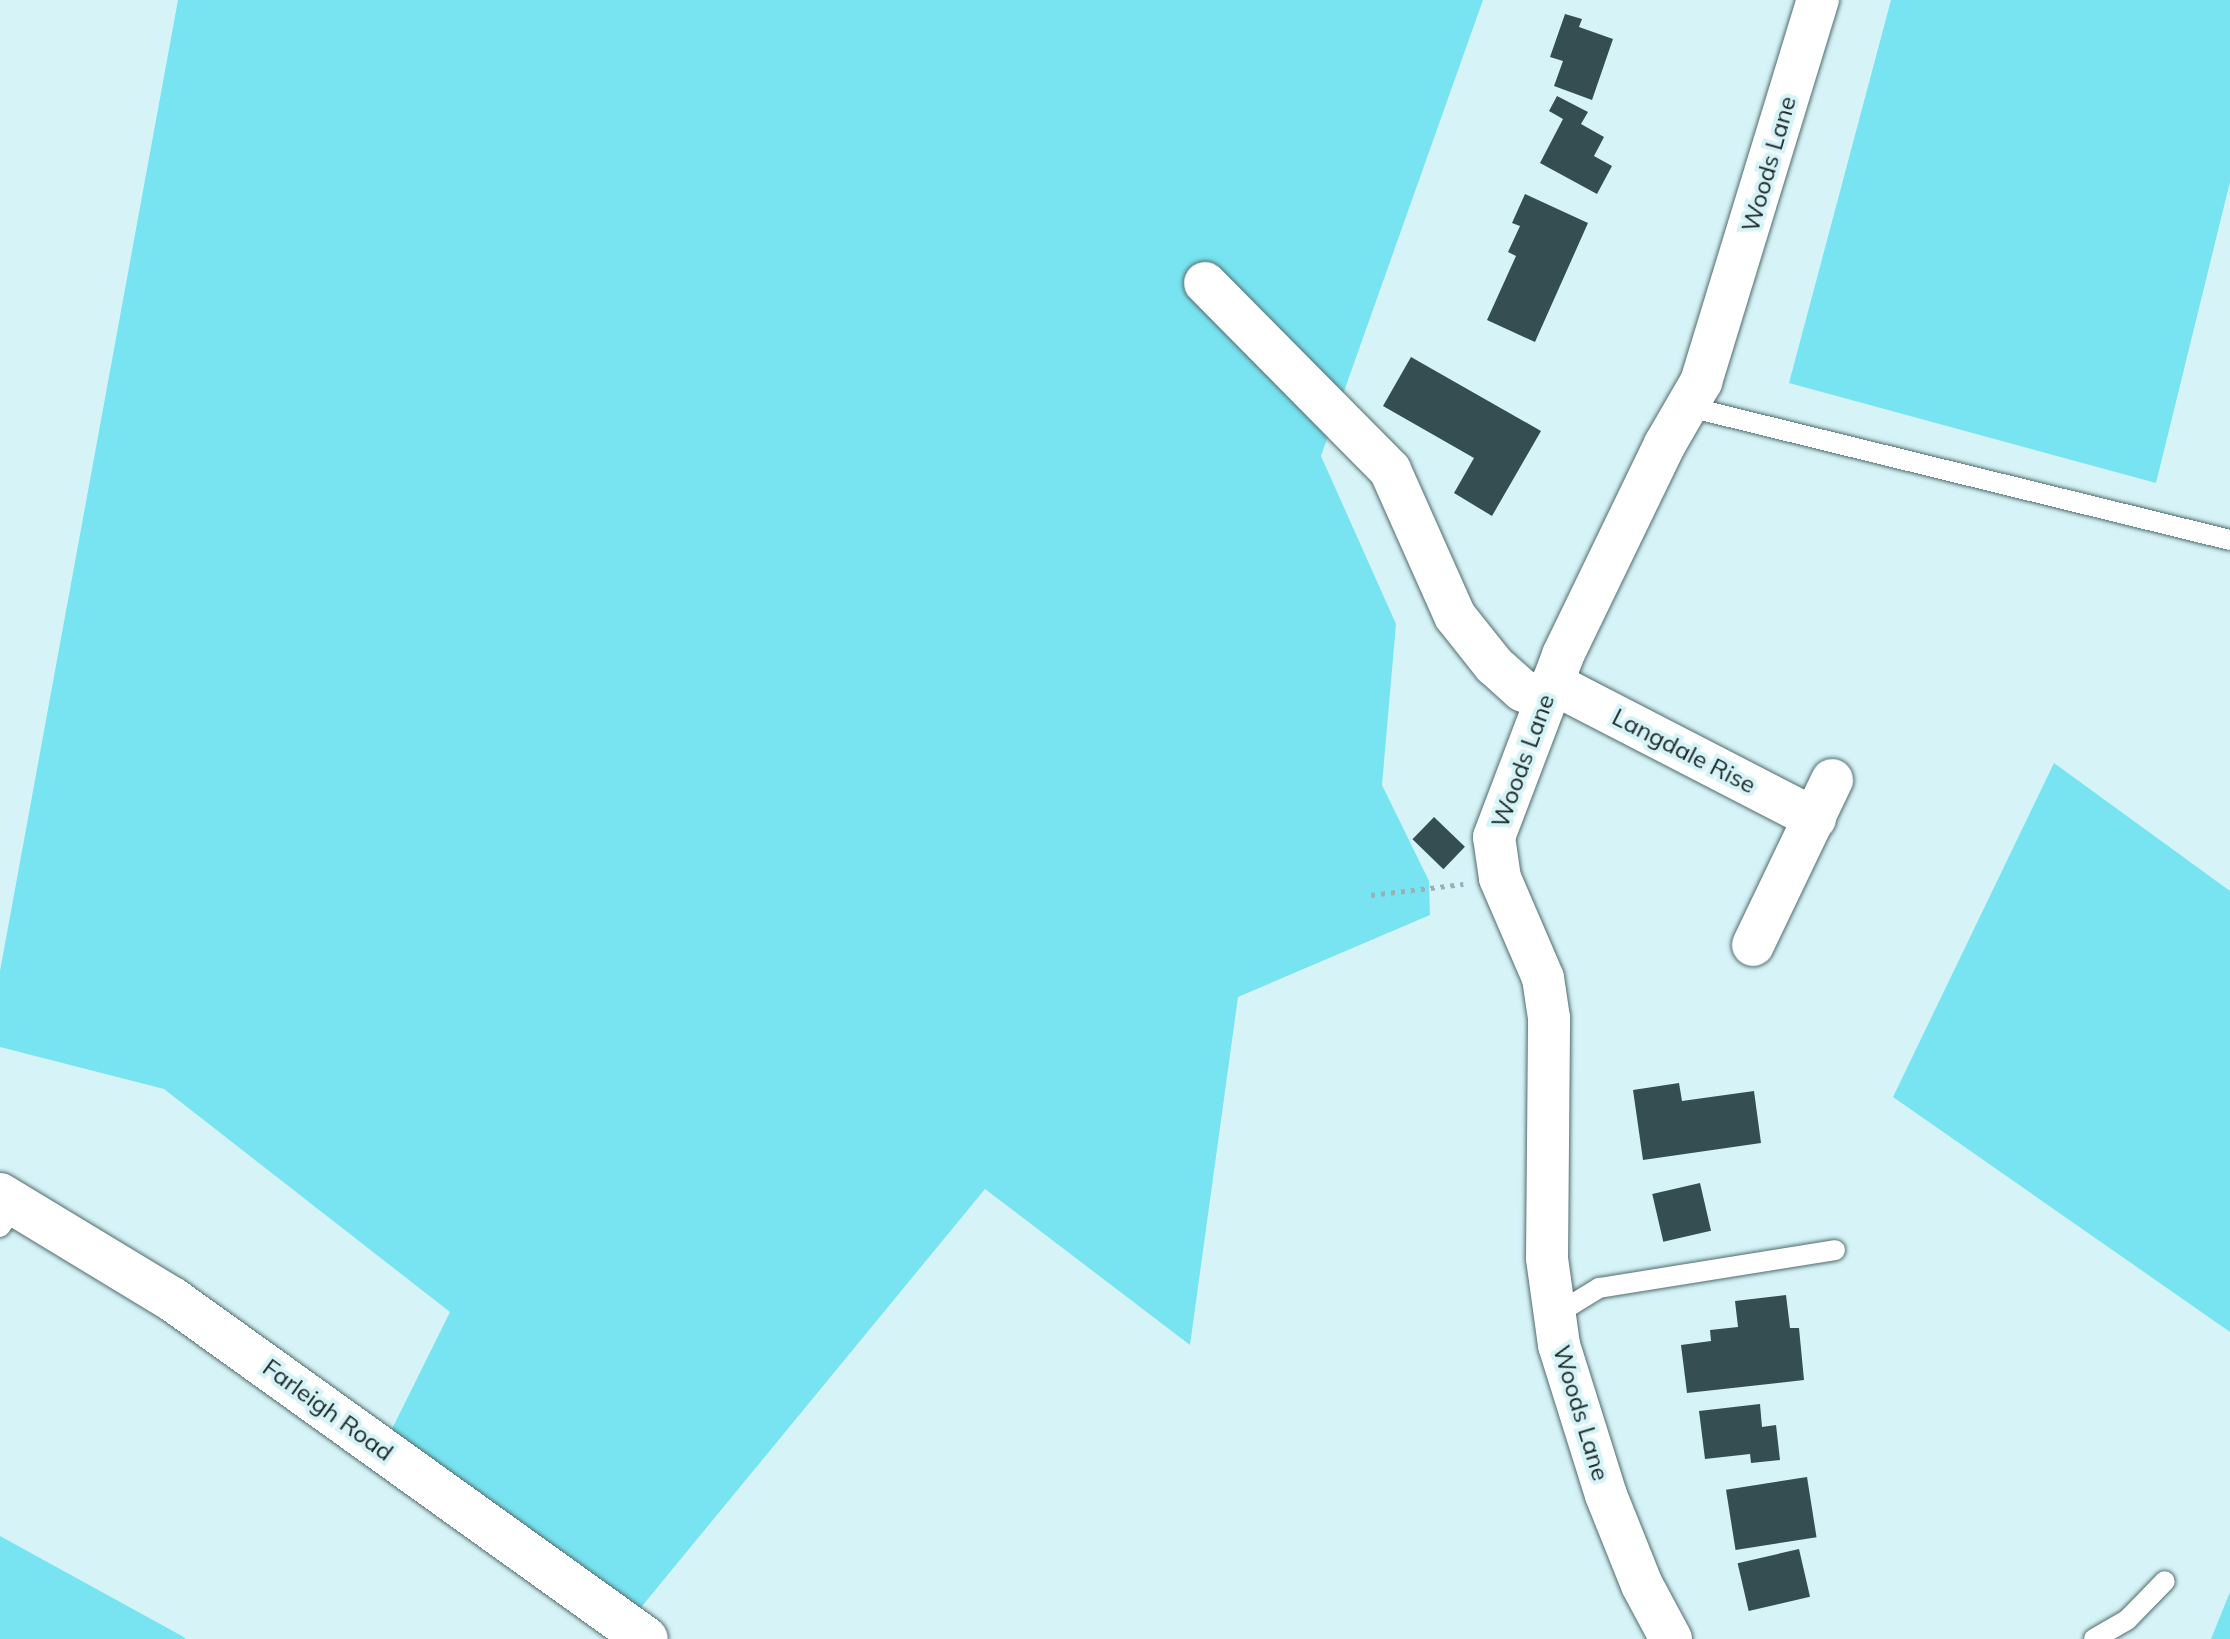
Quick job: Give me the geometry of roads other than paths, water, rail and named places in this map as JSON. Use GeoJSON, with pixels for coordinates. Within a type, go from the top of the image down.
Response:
{"type":"FeatureCollection","features":[{"type":"Feature","properties":{"kind":"main road","name":"Farleigh Road"},"geometry":{"type":"LineString","coordinates":[[5,1209],[172,1299],[646,1639]]}},
{"type":"Feature","properties":{"kind":"street","name":"Woods Lane"},"geometry":{"type":"LineString","coordinates":[[1671,1639],[1606,1495],[1559,1345],[1547,1258],[1549,1018],[1543,978],[1500,878],[1494,837],[1548,691],[1665,444],[1689,407],[1756,212],[1818,0]]}},
{"type":"Feature","properties":{"kind":"street","name":"Langdale Rise"},"geometry":{"type":"LineString","coordinates":[[1205,283],[1390,470],[1455,616],[1494,665],[1522,690],[1548,691],[1815,819]]}},
{"type":"Feature","properties":{"kind":"street"},"geometry":{"type":"LineString","coordinates":[[1753,945],[1832,780]]}},
{"type":"Feature","properties":{"kind":"lane"},"geometry":{"type":"LineString","coordinates":[[1689,407],[2230,540]]}},
{"type":"Feature","properties":{"kind":"lane"},"geometry":{"type":"LineString","coordinates":[[1555,1315],[1599,1288],[1835,1250]]}},
{"type":"Feature","properties":{"kind":"lane"},"geometry":{"type":"LineString","coordinates":[[2094,1639],[2127,1620],[2165,1581]]}}]}
